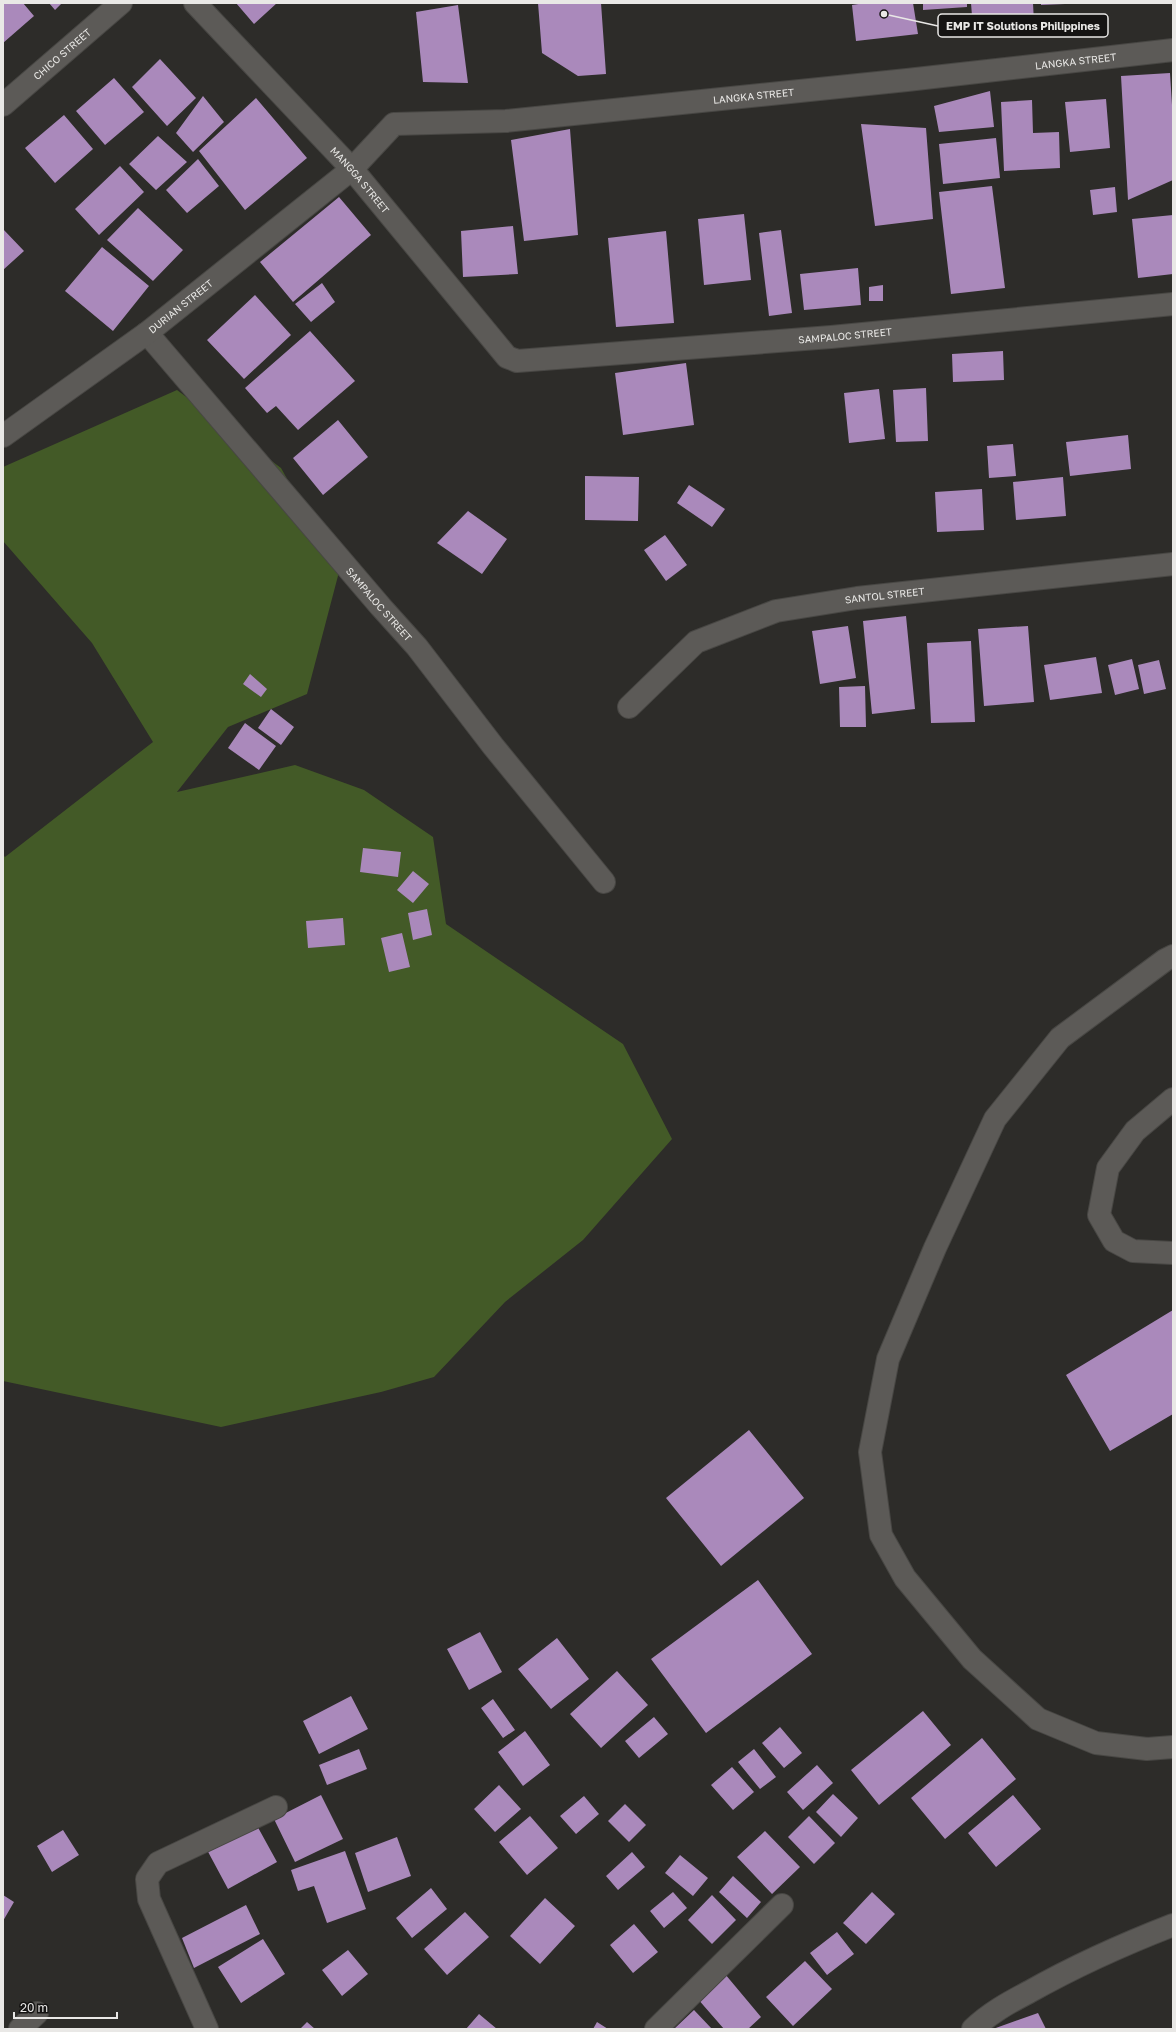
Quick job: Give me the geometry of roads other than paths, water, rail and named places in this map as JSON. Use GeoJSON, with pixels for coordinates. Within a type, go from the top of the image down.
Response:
{"type":"FeatureCollection","features":[{"type":"Feature","properties":{"kind":"street","name":"CHICO STREET"},"geometry":{"type":"LineString","coordinates":[[3,105],[121,3]]}},
{"type":"Feature","properties":{"kind":"street","name":"MANGGA STREET"},"geometry":{"type":"LineString","coordinates":[[196,3],[352,169],[507,357],[517,361]]}},
{"type":"Feature","properties":{"kind":"street","name":"LANGKA STREET"},"geometry":{"type":"LineString","coordinates":[[352,169],[394,124],[506,121],[907,80],[1173,50]]}},
{"type":"Feature","properties":{"kind":"street","name":"DURIAN STREET"},"geometry":{"type":"LineString","coordinates":[[3,436],[147,333],[352,169]]}},
{"type":"Feature","properties":{"kind":"street","name":"SAMPALOC STREET"},"geometry":{"type":"LineString","coordinates":[[517,361],[831,337],[1173,304]]}},
{"type":"Feature","properties":{"kind":"street","name":"SAMPALOC STREET"},"geometry":{"type":"LineString","coordinates":[[147,333],[380,607],[417,647],[493,746],[604,882]]}},
{"type":"Feature","properties":{"kind":"street","name":"SANTOL STREET"},"geometry":{"type":"LineString","coordinates":[[629,707],[696,642],[776,611],[857,598],[1173,564]]}},
{"type":"Feature","properties":{"kind":"street"},"geometry":{"type":"LineString","coordinates":[[1173,956],[1165,960],[1060,1038],[995,1119],[935,1248],[888,1358],[870,1452],[881,1535],[905,1578],[972,1659],[1038,1719],[1096,1743],[1147,1750],[1173,1747]]}},
{"type":"Feature","properties":{"kind":"street"},"geometry":{"type":"LineString","coordinates":[[1173,1098],[1135,1131],[1108,1168],[1099,1216],[1114,1241],[1133,1251],[1173,1253]]}},
{"type":"Feature","properties":{"kind":"street"},"geometry":{"type":"LineString","coordinates":[[207,2029],[149,1899],[147,1879],[158,1863],[276,1807]]}},
{"type":"Feature","properties":{"kind":"street"},"geometry":{"type":"LineString","coordinates":[[656,2029],[782,1905]]}},
{"type":"Feature","properties":{"kind":"street"},"geometry":{"type":"LineString","coordinates":[[973,2029],[989,2014],[1052,1979],[1137,1939],[1173,1925]]}},
{"type":"Feature","properties":{"kind":"street"},"geometry":{"type":"LineString","coordinates":[[20,2029],[37,2013]]}},
{"type":"Feature","properties":{"kind":"place","name":"EMP IT Solutions Philippines"},"geometry":{"type":"Point","coordinates":[884,14]}}]}
